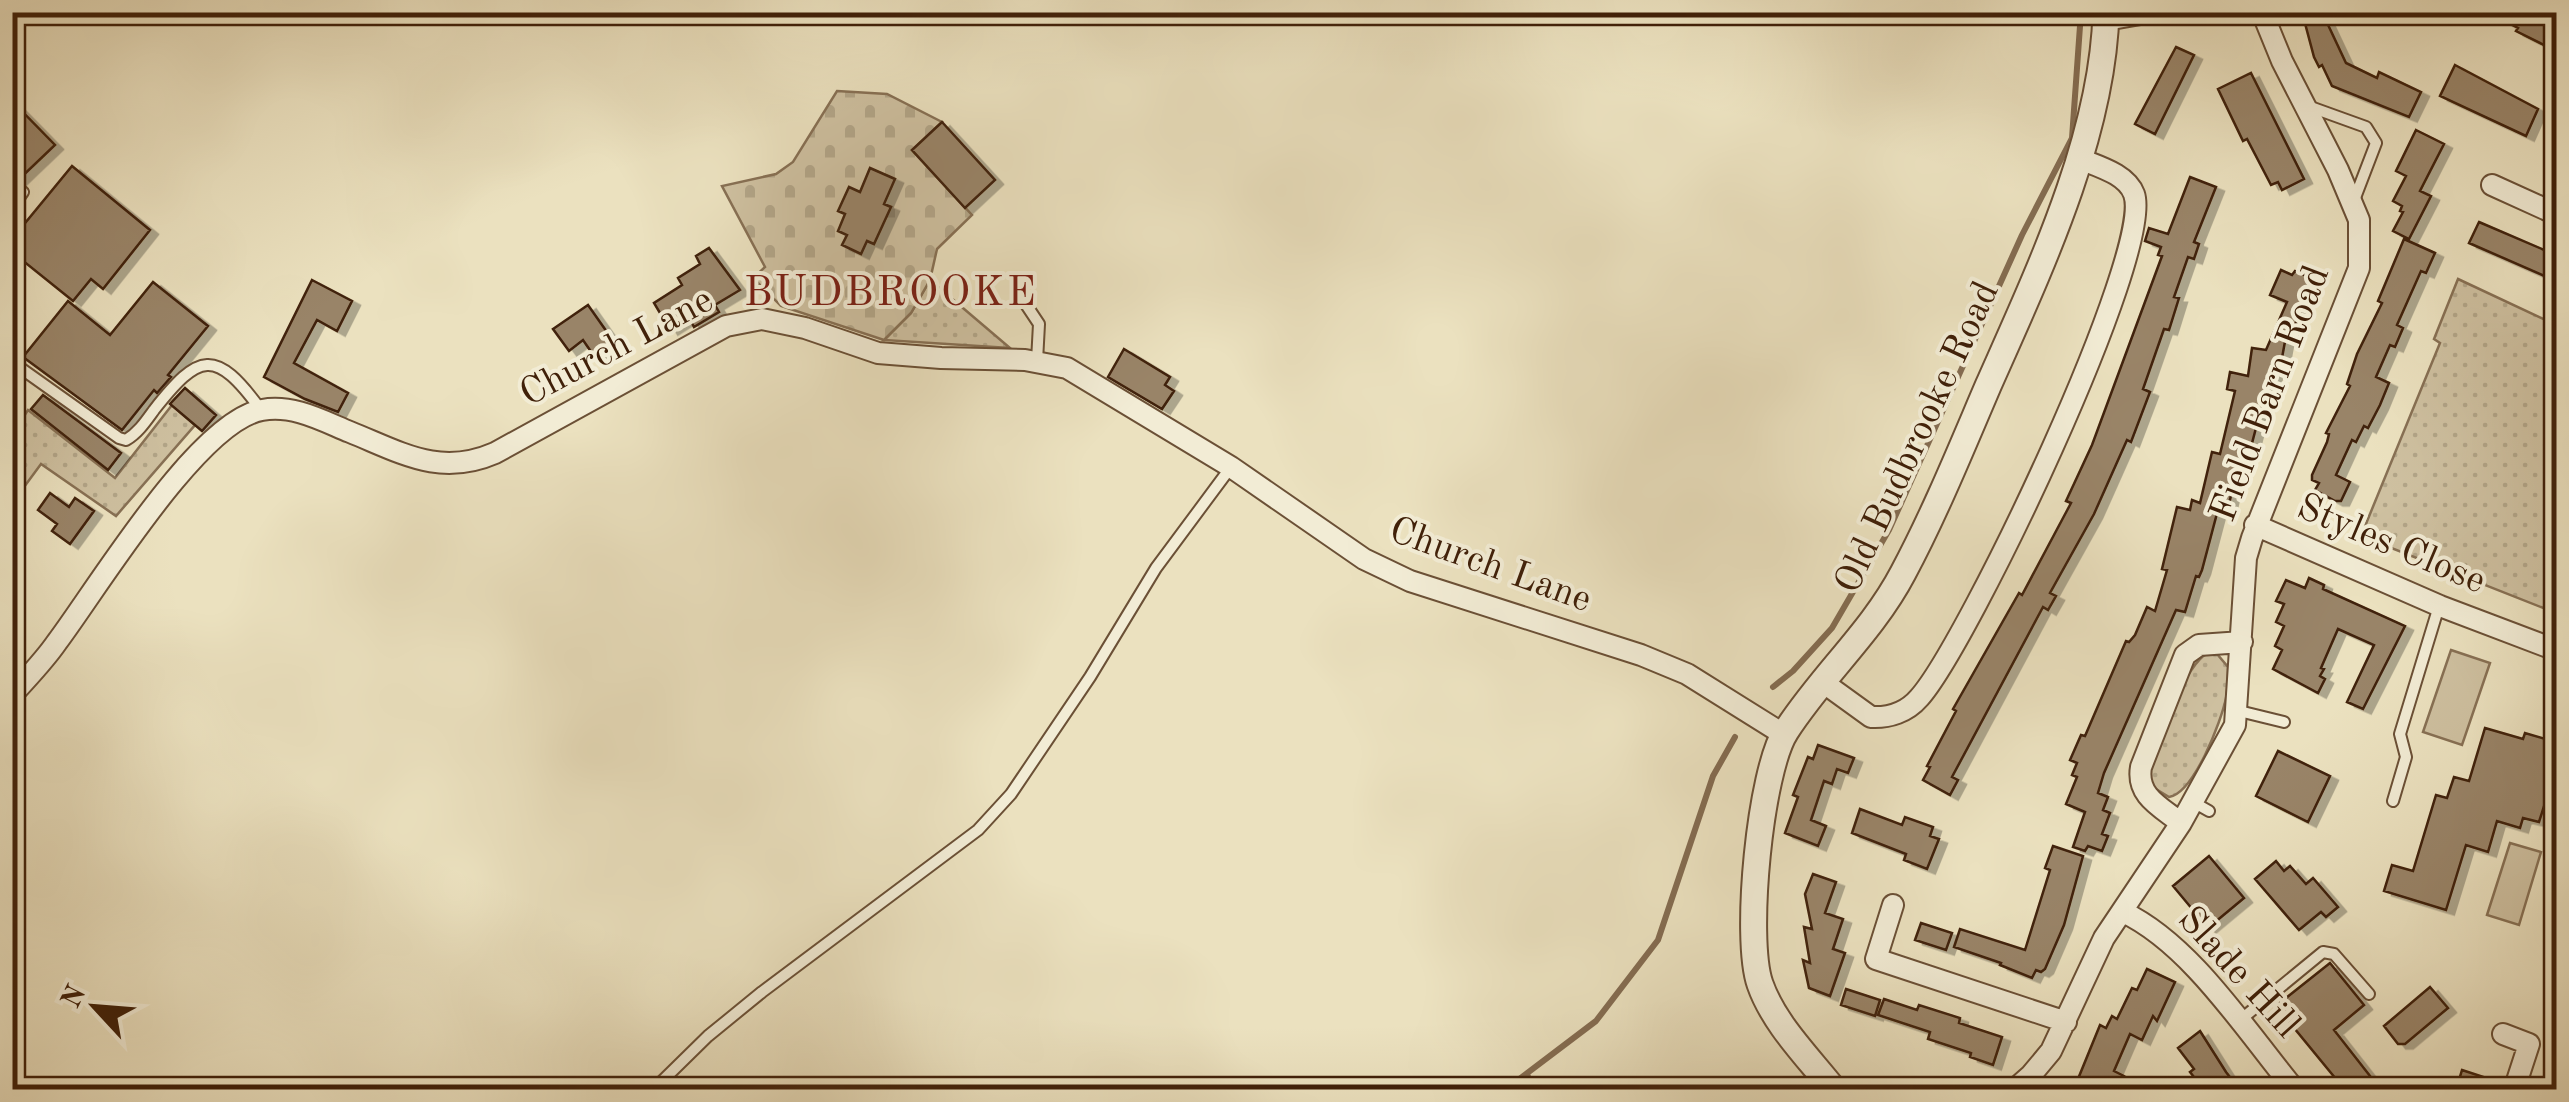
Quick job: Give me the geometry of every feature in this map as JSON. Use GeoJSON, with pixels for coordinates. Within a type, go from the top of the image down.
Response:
{"type":"FeatureCollection","features":[{"type":"Feature","properties":{"kind":"street"},"geometry":{"type":"LineString","coordinates":[[2106,16],[2152,12]]}},
{"type":"Feature","properties":{"kind":"street","name":"Field Barn Road"},"geometry":{"type":"LineString","coordinates":[[2014,1090],[2042,1064],[2066,1022],[2094,956],[2181,823],[2202,806],[2236,725],[2246,558],[2255,525],[2359,268],[2361,235],[2353,204],[2262,12]]}},
{"type":"Feature","properties":{"kind":"street","name":"Old Budbrooke Road"},"geometry":{"type":"LineString","coordinates":[[1834,1090],[1771,1008],[1760,986],[1754,956],[1756,888],[1772,764],[1783,734],[1876,618],[1922,536],[2028,294],[2078,158],[2103,72],[2106,16]]}},
{"type":"Feature","properties":{"kind":"street"},"geometry":{"type":"LineString","coordinates":[[1824,683],[1871,717],[1895,714],[1916,700],[1986,586],[2031,498],[2081,382],[2134,223],[2135,197],[2128,184],[2078,158]]}},
{"type":"Feature","properties":{"kind":"street"},"geometry":{"type":"LineString","coordinates":[[2492,185],[2556,214]]}},
{"type":"Feature","properties":{"kind":"street","name":"Church Lane"},"geometry":{"type":"LineString","coordinates":[[261,410],[282,409],[312,416],[408,456],[448,466],[496,453],[744,320],[779,322],[895,355],[1037,362],[1080,374],[1230,467],[1377,566],[1421,585],[1641,655],[1687,674],[1783,734]]}},
{"type":"Feature","properties":{"kind":"street"},"geometry":{"type":"LineString","coordinates":[[12,695],[56,645],[172,484],[234,423],[261,410]]}},
{"type":"Feature","properties":{"kind":"street","name":"Styles Close"},"geometry":{"type":"LineString","coordinates":[[2255,525],[2440,606],[2556,650]]}},
{"type":"Feature","properties":{"kind":"street"},"geometry":{"type":"LineString","coordinates":[[2181,823],[2143,793],[2141,767],[2185,655],[2198,645],[2242,642]]}},
{"type":"Feature","properties":{"kind":"street"},"geometry":{"type":"LineString","coordinates":[[1893,906],[1876,960],[2066,1022]]}},
{"type":"Feature","properties":{"kind":"street","name":"Slade Hill"},"geometry":{"type":"LineString","coordinates":[[2123,912],[2153,928],[2185,955],[2294,1090]]}},
{"type":"Feature","properties":{"kind":"street"},"geometry":{"type":"LineString","coordinates":[[2503,1034],[2529,1044],[2514,1090]]}},
{"type":"Feature","properties":{"kind":"lane"},"geometry":{"type":"LineString","coordinates":[[2304,105],[2366,127],[2376,144],[2353,204]]}},
{"type":"Feature","properties":{"kind":"lane"},"geometry":{"type":"LineString","coordinates":[[12,208],[23,192]]}},
{"type":"Feature","properties":{"kind":"lane"},"geometry":{"type":"LineString","coordinates":[[1025,303],[1039,324],[1037,362]]}},
{"type":"Feature","properties":{"kind":"lane"},"geometry":{"type":"LineString","coordinates":[[12,362],[126,440],[134,436],[172,386],[198,364],[232,375],[261,410]]}},
{"type":"Feature","properties":{"kind":"lane"},"geometry":{"type":"LineString","coordinates":[[653,1090],[708,1036],[762,992],[978,830],[1011,794],[1090,677],[1156,568],[1230,467]]}},
{"type":"Feature","properties":{"kind":"lane"},"geometry":{"type":"LineString","coordinates":[[2393,801],[2406,758],[2400,734],[2440,606]]}},
{"type":"Feature","properties":{"kind":"lane"},"geometry":{"type":"LineString","coordinates":[[2239,710],[2284,722]]}},
{"type":"Feature","properties":{"kind":"lane"},"geometry":{"type":"LineString","coordinates":[[2238,1022],[2323,952],[2334,954],[2369,994]]}},
{"type":"Feature","properties":{"kind":"green space"},"geometry":{"type":"Polygon","coordinates":[[[837,91],[887,94],[942,122],[912,150],[972,215],[937,249],[930,280],[911,313],[884,340],[781,306],[753,278],[765,267],[722,186],[776,174],[793,162],[837,91]]]}},
{"type":"Feature","properties":{"kind":"green space"},"geometry":{"type":"Polygon","coordinates":[[[2458,279],[2556,325],[2556,613],[2361,536],[2440,343],[2434,339],[2458,279]]]}},
{"type":"Feature","properties":{"kind":"green space"},"geometry":{"type":"Polygon","coordinates":[[[930,280],[1010,348],[884,340],[911,313],[930,280]]]}},
{"type":"Feature","properties":{"kind":"green space"},"geometry":{"type":"Polygon","coordinates":[[[172,405],[195,425],[116,516],[41,464],[13,502],[13,433],[28,410],[115,478],[172,405]]]}},
{"type":"Feature","properties":{"kind":"green space"},"geometry":{"type":"Polygon","coordinates":[[[2451,650],[2490,663],[2462,745],[2423,732],[2451,650]]]}},
{"type":"Feature","properties":{"kind":"green space"},"geometry":{"type":"Polygon","coordinates":[[[2208,653],[2217,654],[2228,667],[2223,709],[2197,770],[2178,793],[2169,797],[2151,786],[2148,776],[2180,690],[2189,673],[2208,653]]]}},
{"type":"Feature","properties":{"kind":"green space"},"geometry":{"type":"Polygon","coordinates":[[[2510,843],[2541,852],[2519,925],[2487,915],[2510,843]]]}},
{"type":"Feature","properties":{"kind":"building"},"geometry":{"type":"Polygon","coordinates":[[[2302,12],[2322,12],[2346,63],[2377,78],[2379,72],[2421,92],[2409,117],[2332,86],[2314,57],[2302,12]]]}},
{"type":"Feature","properties":{"kind":"building"},"geometry":{"type":"Polygon","coordinates":[[[2487,12],[2556,12],[2556,51],[2516,31],[2518,28],[2487,12]]]}},
{"type":"Feature","properties":{"kind":"building"},"geometry":{"type":"Polygon","coordinates":[[[2176,47],[2194,55],[2155,134],[2135,124],[2176,47]]]}},
{"type":"Feature","properties":{"kind":"building"},"geometry":{"type":"Polygon","coordinates":[[[2455,65],[2538,109],[2526,136],[2440,96],[2455,65]]]}},
{"type":"Feature","properties":{"kind":"building"},"geometry":{"type":"Polygon","coordinates":[[[2251,73],[2304,179],[2282,190],[2278,182],[2271,185],[2247,139],[2243,141],[2218,89],[2251,73]]]}},
{"type":"Feature","properties":{"kind":"building"},"geometry":{"type":"Polygon","coordinates":[[[12,101],[55,145],[12,186],[12,101]]]}},
{"type":"Feature","properties":{"kind":"building"},"geometry":{"type":"Polygon","coordinates":[[[942,122],[995,180],[965,208],[912,150],[942,122]]]}},
{"type":"Feature","properties":{"kind":"building"},"geometry":{"type":"Polygon","coordinates":[[[2416,130],[2444,144],[2420,191],[2431,196],[2409,239],[2393,231],[2403,212],[2402,206],[2393,201],[2406,176],[2396,171],[2416,130]]]}},
{"type":"Feature","properties":{"kind":"building"},"geometry":{"type":"Polygon","coordinates":[[[72,166],[150,230],[103,289],[91,279],[73,301],[12,252],[12,239],[72,166]]]}},
{"type":"Feature","properties":{"kind":"building"},"geometry":{"type":"Polygon","coordinates":[[[870,168],[895,179],[884,204],[891,207],[874,244],[867,241],[861,254],[842,245],[847,235],[838,231],[845,214],[838,211],[849,187],[860,192],[870,168]]]}},
{"type":"Feature","properties":{"kind":"building"},"geometry":{"type":"Polygon","coordinates":[[[2190,177],[2216,187],[2194,242],[2199,244],[2194,259],[2188,257],[2174,297],[2179,298],[2169,330],[2164,329],[2143,389],[2150,392],[2131,442],[2127,440],[2094,514],[2050,593],[2056,596],[2048,610],[2043,607],[1952,777],[1958,780],[1950,795],[1923,780],[1930,767],[1927,766],[1956,711],[1953,709],[2019,593],[2022,595],[2071,503],[2066,501],[2092,445],[2162,256],[2158,255],[2161,247],[2145,241],[2149,228],[2168,234],[2190,177]]]}},
{"type":"Feature","properties":{"kind":"building"},"geometry":{"type":"Polygon","coordinates":[[[2479,222],[2556,255],[2556,281],[2469,243],[2479,222]]]}},
{"type":"Feature","properties":{"kind":"building"},"geometry":{"type":"Polygon","coordinates":[[[2404,239],[2435,253],[2426,273],[2421,271],[2397,325],[2403,328],[2395,347],[2390,345],[2376,377],[2389,383],[2380,405],[2368,428],[2364,426],[2356,442],[2352,440],[2336,475],[2350,482],[2341,501],[2335,501],[2315,490],[2319,483],[2312,480],[2312,475],[2327,442],[2326,433],[2350,386],[2347,384],[2357,354],[2382,303],[2378,301],[2404,239]]]}},
{"type":"Feature","properties":{"kind":"building"},"geometry":{"type":"Polygon","coordinates":[[[709,248],[740,290],[715,305],[719,312],[694,327],[689,318],[670,330],[654,303],[682,285],[678,278],[700,264],[696,256],[709,248]]]}},
{"type":"Feature","properties":{"kind":"building"},"geometry":{"type":"Polygon","coordinates":[[[2281,270],[2314,279],[2290,337],[2286,336],[2280,369],[2275,369],[2267,406],[2262,405],[2251,447],[2246,446],[2245,454],[2241,453],[2229,504],[2220,502],[2202,570],[2196,576],[2185,612],[2176,610],[2104,773],[2098,793],[2108,797],[2103,810],[2110,813],[2102,834],[2108,836],[2102,851],[2088,846],[2085,851],[2073,847],[2085,812],[2066,804],[2077,777],[2072,775],[2077,763],[2070,760],[2081,735],[2085,736],[2126,641],[2135,635],[2147,607],[2155,611],[2167,570],[2162,569],[2177,507],[2190,510],[2192,500],[2200,503],[2212,452],[2220,454],[2235,391],[2227,389],[2230,372],[2248,376],[2252,348],[2266,350],[2287,302],[2270,295],[2281,270]]]}},
{"type":"Feature","properties":{"kind":"building"},"geometry":{"type":"Polygon","coordinates":[[[312,280],[352,301],[337,331],[317,320],[294,363],[348,393],[338,412],[264,377],[312,280]]]}},
{"type":"Feature","properties":{"kind":"building"},"geometry":{"type":"Polygon","coordinates":[[[153,282],[208,326],[168,375],[171,377],[157,393],[154,390],[122,430],[23,357],[68,301],[110,335],[153,282]]]}},
{"type":"Feature","properties":{"kind":"building"},"geometry":{"type":"Polygon","coordinates":[[[588,305],[614,342],[594,356],[583,340],[569,351],[553,329],[588,305]]]}},
{"type":"Feature","properties":{"kind":"building"},"geometry":{"type":"Polygon","coordinates":[[[1124,349],[1170,377],[1165,385],[1174,391],[1162,409],[1108,377],[1124,349]]]}},
{"type":"Feature","properties":{"kind":"building"},"geometry":{"type":"Polygon","coordinates":[[[185,388],[216,415],[202,431],[170,404],[185,388]]]}},
{"type":"Feature","properties":{"kind":"building"},"geometry":{"type":"Polygon","coordinates":[[[43,395],[121,453],[108,470],[31,409],[43,395]]]}},
{"type":"Feature","properties":{"kind":"building"},"geometry":{"type":"Polygon","coordinates":[[[50,493],[69,507],[75,498],[94,511],[70,544],[52,531],[57,524],[38,510],[50,493]]]}},
{"type":"Feature","properties":{"kind":"building"},"geometry":{"type":"Polygon","coordinates":[[[2309,578],[2324,585],[2323,589],[2405,626],[2363,709],[2347,702],[2374,645],[2338,629],[2321,668],[2324,669],[2320,676],[2325,679],[2318,693],[2273,669],[2282,650],[2275,646],[2284,626],[2276,622],[2284,604],[2276,601],[2286,580],[2305,588],[2309,578]]]}},
{"type":"Feature","properties":{"kind":"building"},"geometry":{"type":"Polygon","coordinates":[[[2485,728],[2523,739],[2525,733],[2549,740],[2547,748],[2556,751],[2556,779],[2553,778],[2539,822],[2523,818],[2520,828],[2497,821],[2488,852],[2466,845],[2446,910],[2384,891],[2392,865],[2413,871],[2436,795],[2447,798],[2454,777],[2469,781],[2485,728]]]}},
{"type":"Feature","properties":{"kind":"building"},"geometry":{"type":"Polygon","coordinates":[[[1818,745],[1854,758],[1848,773],[1837,769],[1832,784],[1824,781],[1811,820],[1826,826],[1818,846],[1785,833],[1798,797],[1793,795],[1808,757],[1813,759],[1818,745]]]}},
{"type":"Feature","properties":{"kind":"building"},"geometry":{"type":"Polygon","coordinates":[[[2278,751],[2330,776],[2308,822],[2256,796],[2278,751]]]}},
{"type":"Feature","properties":{"kind":"building"},"geometry":{"type":"Polygon","coordinates":[[[1860,809],[1902,825],[1905,817],[1933,827],[1930,836],[1939,839],[1927,869],[1904,860],[1906,854],[1852,833],[1860,809]]]}},
{"type":"Feature","properties":{"kind":"building"},"geometry":{"type":"Polygon","coordinates":[[[2053,846],[2083,856],[2064,925],[2045,969],[2036,970],[2032,978],[1954,947],[1960,929],[2025,950],[2050,870],[2045,868],[2053,846]]]}},
{"type":"Feature","properties":{"kind":"building"},"geometry":{"type":"Polygon","coordinates":[[[2209,856],[2244,898],[2208,928],[2173,886],[2209,856]]]}},
{"type":"Feature","properties":{"kind":"building"},"geometry":{"type":"Polygon","coordinates":[[[2276,861],[2284,871],[2290,866],[2306,884],[2313,878],[2338,907],[2326,917],[2321,912],[2299,930],[2255,879],[2276,861]]]}},
{"type":"Feature","properties":{"kind":"building"},"geometry":{"type":"Polygon","coordinates":[[[1813,874],[1836,882],[1825,913],[1843,919],[1833,949],[1845,953],[1830,996],[1809,988],[1803,960],[1810,963],[1804,927],[1812,929],[1805,894],[1813,874]]]}},
{"type":"Feature","properties":{"kind":"building"},"geometry":{"type":"Polygon","coordinates":[[[1921,923],[1952,933],[1946,950],[1915,940],[1921,923]]]}},
{"type":"Feature","properties":{"kind":"building"},"geometry":{"type":"Polygon","coordinates":[[[2330,963],[2364,1005],[2334,1030],[2381,1090],[2345,1090],[2276,1006],[2330,963]]]}},
{"type":"Feature","properties":{"kind":"building"},"geometry":{"type":"Polygon","coordinates":[[[2147,969],[2175,982],[2157,1021],[2153,1016],[2142,1040],[2130,1034],[2114,1071],[2124,1076],[2119,1090],[2101,1090],[2078,1079],[2100,1025],[2106,1028],[2112,1016],[2117,1019],[2132,988],[2137,990],[2147,969]]]}},
{"type":"Feature","properties":{"kind":"building"},"geometry":{"type":"Polygon","coordinates":[[[2430,987],[2448,1008],[2405,1044],[2398,1044],[2384,1026],[2430,987]]]}},
{"type":"Feature","properties":{"kind":"building"},"geometry":{"type":"Polygon","coordinates":[[[1846,989],[1880,1000],[1875,1016],[1841,1005],[1846,989]]]}},
{"type":"Feature","properties":{"kind":"building"},"geometry":{"type":"Polygon","coordinates":[[[1884,999],[1960,1018],[1959,1023],[2002,1037],[1993,1065],[1928,1039],[1930,1032],[1878,1015],[1884,999]]]}},
{"type":"Feature","properties":{"kind":"building"},"geometry":{"type":"Polygon","coordinates":[[[2200,1031],[2240,1090],[2204,1090],[2190,1072],[2194,1069],[2178,1048],[2200,1031]]]}},
{"type":"Feature","properties":{"kind":"building"},"geometry":{"type":"Polygon","coordinates":[[[2462,1070],[2502,1083],[2501,1090],[2456,1090],[2462,1070]]]}},
{"type":"Feature","properties":{"kind":"waterway"},"geometry":{"type":"LineString","coordinates":[[1773,687],[1832,628],[1889,530],[2022,235],[2072,138],[2081,12]]}},
{"type":"Feature","properties":{"kind":"waterway"},"geometry":{"type":"LineString","coordinates":[[1505,1090],[1596,1021],[1658,940],[1713,776],[1735,737]]}},
{"type":"Feature","properties":{"kind":"waterway"},"geometry":{"type":"LineString","coordinates":[[1527,1074],[1533,1090]]}},
{"type":"Feature","properties":{"kind":"district","name":"BUDBROOKE"},"geometry":{"type":"Point","coordinates":[891,294]}}]}
